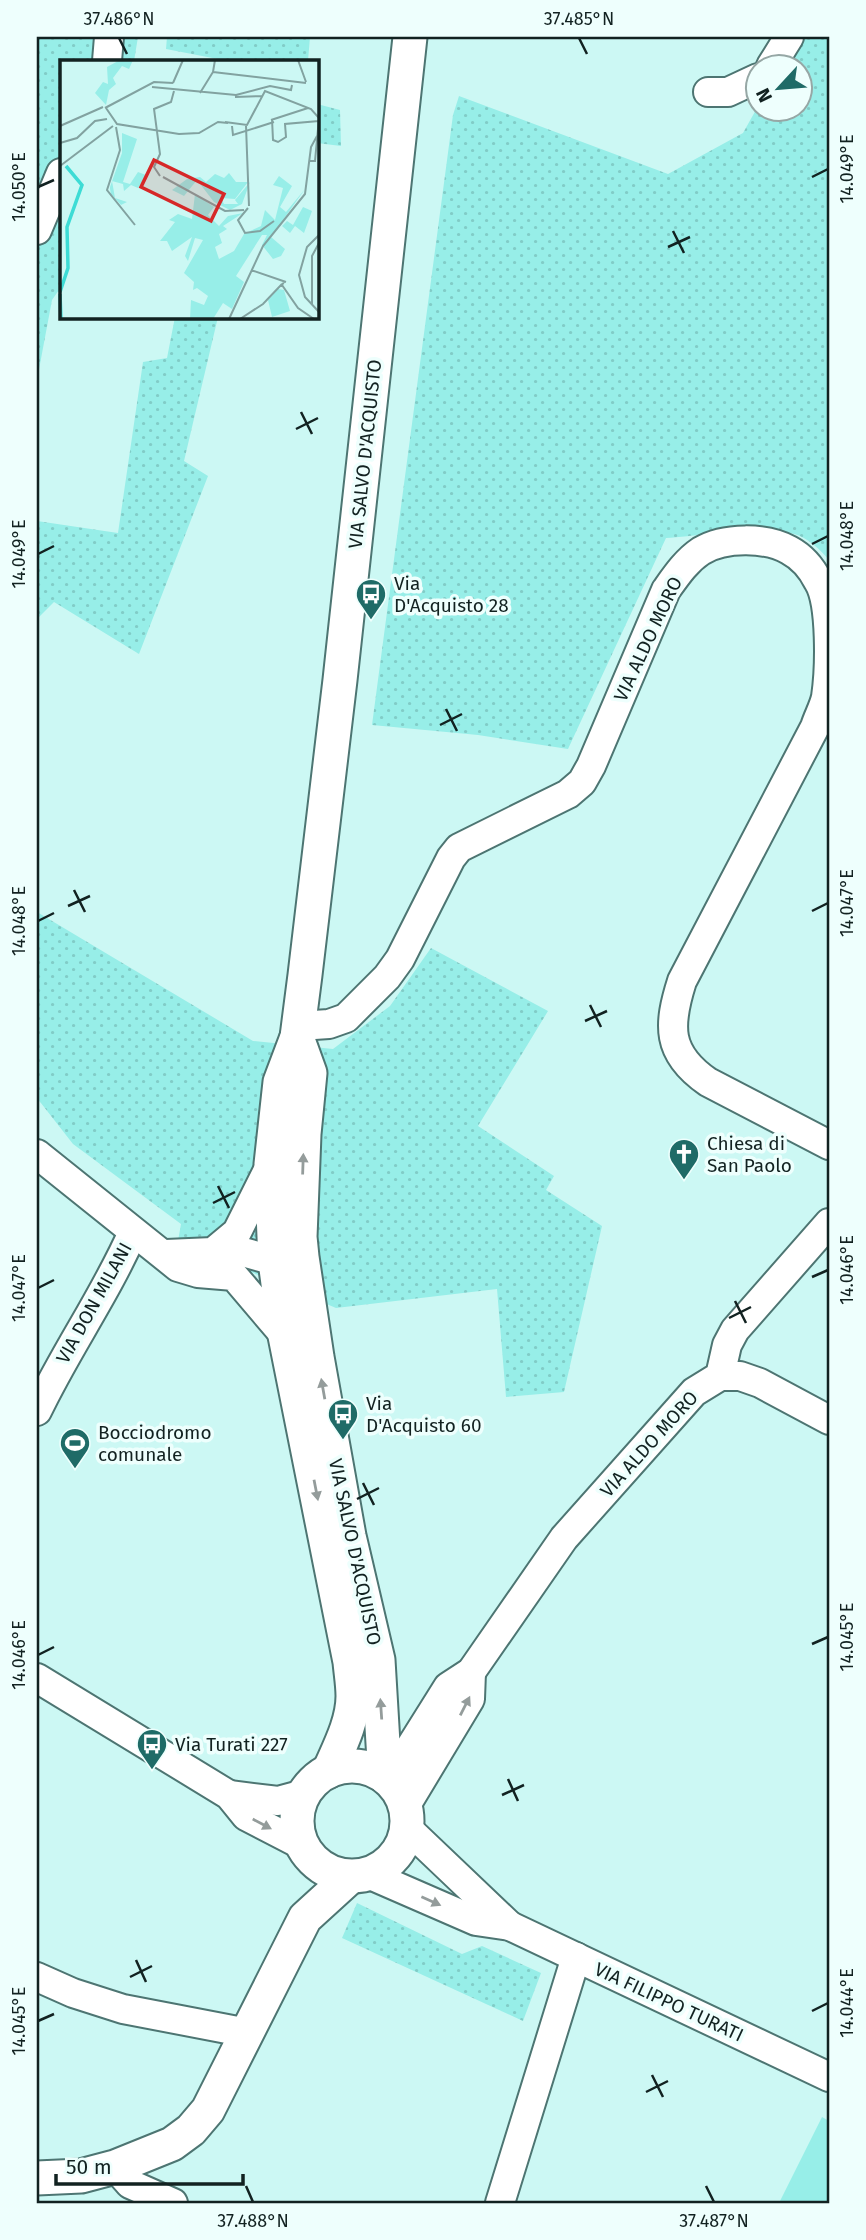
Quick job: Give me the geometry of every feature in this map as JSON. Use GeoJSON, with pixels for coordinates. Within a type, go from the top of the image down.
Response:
{"type":"FeatureCollection","features":[{"type":"Feature","properties":{"kind":"street"},"geometry":{"type":"LineString","coordinates":[[107,60],[109,37]]}},
{"type":"Feature","properties":{"kind":"street","name":"VIA SALVO D'ACQUISTO"},"geometry":{"type":"LineString","coordinates":[[397,1798],[378,1660],[349,1536],[317,1357],[289,1259],[271,1164],[279,1082],[298,1032],[342,666],[410,37]]}},
{"type":"Feature","properties":{"kind":"street"},"geometry":{"type":"LineString","coordinates":[[780,52],[789,37]]}},
{"type":"Feature","properties":{"kind":"street"},"geometry":{"type":"LineString","coordinates":[[708,92],[728,92],[744,86]]}},
{"type":"Feature","properties":{"kind":"street"},"geometry":{"type":"LineString","coordinates":[[37,230],[60,175]]}},
{"type":"Feature","properties":{"kind":"street","name":"VIA ALDO MORO"},"geometry":{"type":"LineString","coordinates":[[298,1032],[346,1018],[387,976],[400,959],[451,858],[460,848],[568,794],[582,782],[666,590],[680,569],[702,551],[722,542],[771,544],[789,550],[807,564],[820,583],[826,603],[829,673],[825,700],[815,727],[682,981],[673,1007],[672,1034],[682,1060],[701,1077],[829,1145]]}},
{"type":"Feature","properties":{"kind":"street","name":"VIA SALVO D'ACQUISTO"},"geometry":{"type":"LineString","coordinates":[[298,1032],[310,1073],[304,1134],[300,1237],[289,1259],[285,1336],[350,1662],[353,1699],[348,1726],[329,1771]]}},
{"type":"Feature","properties":{"kind":"street"},"geometry":{"type":"LineString","coordinates":[[37,1154],[178,1267],[198,1273],[234,1276],[289,1259]]}},
{"type":"Feature","properties":{"kind":"street"},"geometry":{"type":"LineString","coordinates":[[213,1252],[237,1232],[271,1164]]}},
{"type":"Feature","properties":{"kind":"street"},"geometry":{"type":"LineString","coordinates":[[829,1223],[735,1330],[727,1345],[720,1376],[740,1376],[760,1383],[829,1420]]}},
{"type":"Feature","properties":{"kind":"street","name":"VIA DON MILANI"},"geometry":{"type":"LineString","coordinates":[[37,1411],[57,1369],[118,1266],[133,1232]]}},
{"type":"Feature","properties":{"kind":"street"},"geometry":{"type":"LineString","coordinates":[[164,1254],[243,1252],[289,1259]]}},
{"type":"Feature","properties":{"kind":"street"},"geometry":{"type":"LineString","coordinates":[[234,1276],[285,1336]]}},
{"type":"Feature","properties":{"kind":"street","name":"VIA ALDO MORO"},"geometry":{"type":"LineString","coordinates":[[397,1798],[470,1699],[471,1672],[564,1538],[694,1392],[720,1376]]}},
{"type":"Feature","properties":{"kind":"street"},"geometry":{"type":"LineString","coordinates":[[37,1678],[229,1795],[246,1816],[305,1850],[320,1866],[334,1874],[359,1876],[476,1921],[510,1926]]}},
{"type":"Feature","properties":{"kind":"street"},"geometry":{"type":"LineString","coordinates":[[305,1918],[305,1850],[297,1828],[298,1810],[304,1794],[314,1780],[329,1771],[358,1766],[372,1770],[510,1926]]}},
{"type":"Feature","properties":{"kind":"street"},"geometry":{"type":"LineString","coordinates":[[229,1795],[278,1801],[304,1794]]}},
{"type":"Feature","properties":{"kind":"street"},"geometry":{"type":"LineString","coordinates":[[37,2178],[81,2176],[115,2167],[172,2144],[191,2130],[208,2110],[305,1918],[359,1876],[382,1868],[394,1857],[403,1843],[397,1798]]}},
{"type":"Feature","properties":{"kind":"street","name":"VIA FILIPPO TURATI"},"geometry":{"type":"LineString","coordinates":[[510,1926],[829,2077]]}},
{"type":"Feature","properties":{"kind":"street"},"geometry":{"type":"LineString","coordinates":[[500,2203],[576,1957]]}},
{"type":"Feature","properties":{"kind":"street"},"geometry":{"type":"LineString","coordinates":[[37,1977],[73,1993],[124,2009],[248,2034]]}},
{"type":"Feature","properties":{"kind":"street"},"geometry":{"type":"LineString","coordinates":[[115,2167],[131,2184],[173,2203]]}},
{"type":"Feature","properties":{"kind":"shaded area"},"geometry":{"type":"Polygon","coordinates":[[[37,37],[138,37],[134,60],[60,60],[60,288],[52,300],[37,380],[37,37]]]}},
{"type":"Feature","properties":{"kind":"shaded area"},"geometry":{"type":"Polygon","coordinates":[[[167,37],[310,37],[308,60],[223,60],[166,49],[167,37]]]}},
{"type":"Feature","properties":{"kind":"shaded area"},"geometry":{"type":"Polygon","coordinates":[[[794,37],[829,37],[829,560],[804,538],[780,532],[748,531],[666,538],[568,749],[478,735],[372,725],[453,115],[459,96],[668,174],[743,133],[749,122],[814,122],[814,52],[787,52],[794,37]]]}},
{"type":"Feature","properties":{"kind":"shaded area"},"geometry":{"type":"Polygon","coordinates":[[[318,104],[340,110],[341,146],[318,143],[318,104]]]}},
{"type":"Feature","properties":{"kind":"shaded area"},"geometry":{"type":"Polygon","coordinates":[[[175,318],[218,318],[184,461],[208,476],[139,654],[54,602],[37,619],[37,521],[118,533],[143,362],[167,358],[175,318]]]}},
{"type":"Feature","properties":{"kind":"shaded area"},"geometry":{"type":"Polygon","coordinates":[[[37,912],[253,1041],[333,1049],[390,1006],[431,948],[548,1011],[478,1126],[554,1176],[546,1190],[602,1226],[564,1392],[506,1397],[497,1289],[336,1308],[178,1241],[181,1224],[73,1144],[37,1098],[37,912]]]}},
{"type":"Feature","properties":{"kind":"shaded area"},"geometry":{"type":"Polygon","coordinates":[[[357,1903],[462,1954],[482,1946],[541,1973],[523,2021],[342,1938],[357,1903]]]}},
{"type":"Feature","properties":{"kind":"shaded area"},"geometry":{"type":"Polygon","coordinates":[[[822,2117],[829,2121],[829,2203],[779,2203],[822,2117]]]}},
{"type":"Feature","properties":{"kind":"place","name":"Via D'Acquisto 28"},"geometry":{"type":"Point","coordinates":[371,621]}},
{"type":"Feature","properties":{"kind":"place","name":"Chiesa di San Paolo"},"geometry":{"type":"Point","coordinates":[684,1181]}},
{"type":"Feature","properties":{"kind":"place","name":"Via D'Acquisto 60"},"geometry":{"type":"Point","coordinates":[343,1441]}},
{"type":"Feature","properties":{"kind":"place","name":"Bocciodromo comunale"},"geometry":{"type":"Point","coordinates":[75,1470]}},
{"type":"Feature","properties":{"kind":"place","name":"Via Turati 227"},"geometry":{"type":"Point","coordinates":[152,1771]}}]}
